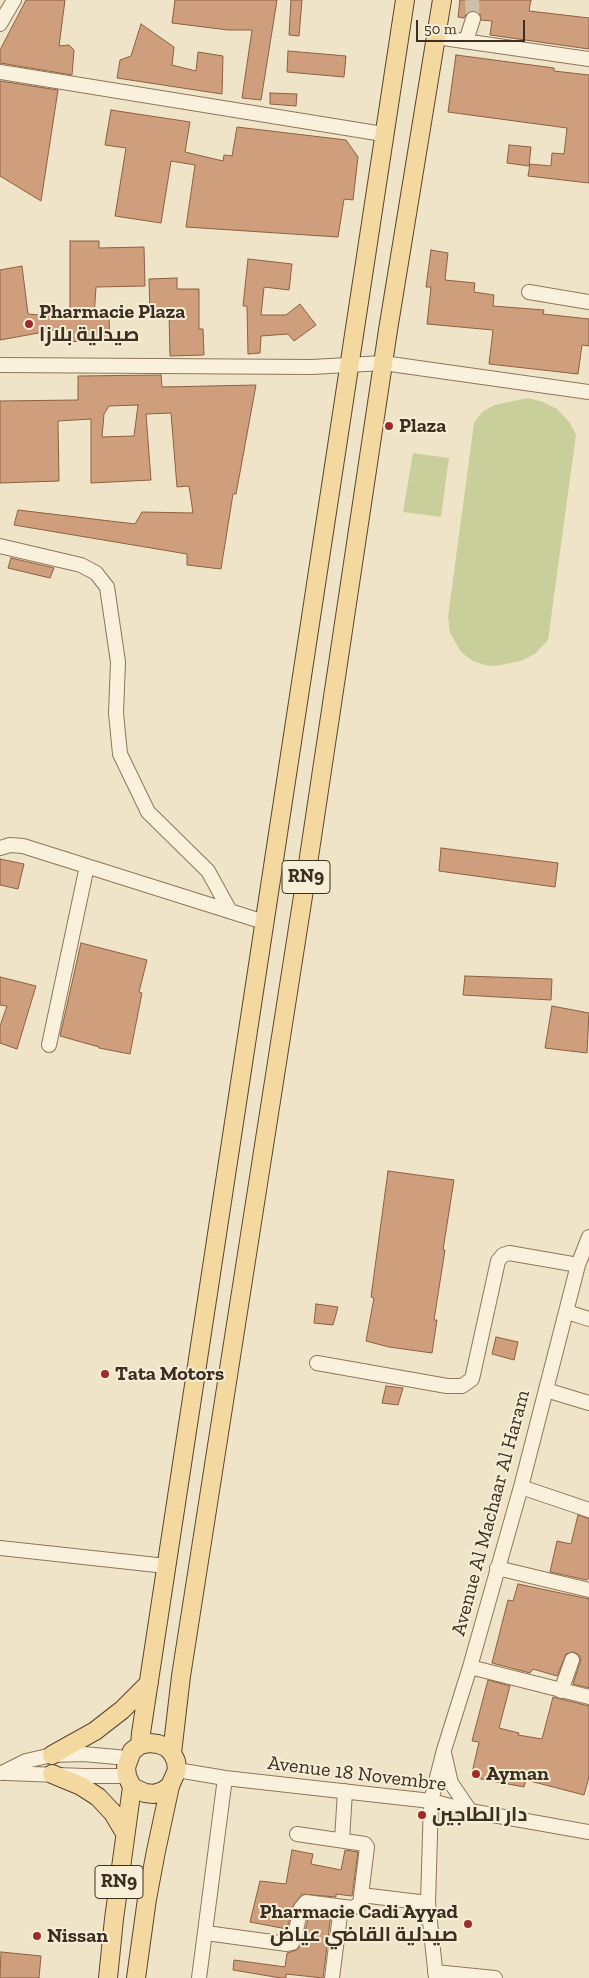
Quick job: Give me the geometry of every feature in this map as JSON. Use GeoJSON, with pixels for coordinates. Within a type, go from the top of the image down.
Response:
{"type":"FeatureCollection","features":[{"type":"Feature","properties":{"kind":"main road","name":"RN9"},"geometry":{"type":"LineString","coordinates":[[140,1745],[140,1733],[405,0]]}},
{"type":"Feature","properties":{"kind":"main road","name":"RN9"},"geometry":{"type":"LineString","coordinates":[[136,1978],[147,1899],[174,1778],[176,1761],[172,1753],[181,1676],[306,877],[383,363],[442,0]]}},
{"type":"Feature","properties":{"kind":"main road"},"geometry":{"type":"LineString","coordinates":[[52,1755],[95,1731],[122,1710],[149,1683]]}},
{"type":"Feature","properties":{"kind":"main road"},"geometry":{"type":"LineString","coordinates":[[172,1753],[166,1747],[158,1744],[140,1745],[132,1751],[129,1774],[145,1793],[154,1794],[163,1792],[174,1778]]}},
{"type":"Feature","properties":{"kind":"main road"},"geometry":{"type":"LineString","coordinates":[[52,1774],[81,1786],[98,1797],[113,1813],[125,1833]]}},
{"type":"Feature","properties":{"kind":"main road","name":"RN9"},"geometry":{"type":"LineString","coordinates":[[108,1978],[125,1833],[129,1774]]}},
{"type":"Feature","properties":{"kind":"street"},"geometry":{"type":"LineString","coordinates":[[0,24],[14,0]]}},
{"type":"Feature","properties":{"kind":"street"},"geometry":{"type":"LineString","coordinates":[[466,41],[473,19]]}},
{"type":"Feature","properties":{"kind":"street"},"geometry":{"type":"LineString","coordinates":[[436,37],[589,59]]}},
{"type":"Feature","properties":{"kind":"street"},"geometry":{"type":"LineString","coordinates":[[0,72],[383,134]]}},
{"type":"Feature","properties":{"kind":"street"},"geometry":{"type":"LineString","coordinates":[[529,292],[589,302]]}},
{"type":"Feature","properties":{"kind":"street"},"geometry":{"type":"LineString","coordinates":[[0,365],[349,366],[383,363],[589,392]]}},
{"type":"Feature","properties":{"kind":"street"},"geometry":{"type":"LineString","coordinates":[[0,546],[81,565],[96,573],[107,587],[118,662],[116,713],[120,754],[148,812],[208,871],[230,911]]}},
{"type":"Feature","properties":{"kind":"street"},"geometry":{"type":"LineString","coordinates":[[0,848],[10,845],[23,846],[264,922]]}},
{"type":"Feature","properties":{"kind":"street"},"geometry":{"type":"LineString","coordinates":[[49,1045],[87,866]]}},
{"type":"Feature","properties":{"kind":"street","name":"Avenue Al Machaar Al Haram"},"geometry":{"type":"LineString","coordinates":[[435,1975],[428,1902],[431,1801],[520,1486],[578,1265],[589,1237]]}},
{"type":"Feature","properties":{"kind":"street"},"geometry":{"type":"LineString","coordinates":[[317,1364],[447,1386],[462,1386],[472,1379],[498,1261],[503,1255],[509,1252],[578,1265]]}},
{"type":"Feature","properties":{"kind":"street"},"geometry":{"type":"LineString","coordinates":[[567,1312],[589,1320]]}},
{"type":"Feature","properties":{"kind":"street"},"geometry":{"type":"LineString","coordinates":[[546,1390],[589,1403]]}},
{"type":"Feature","properties":{"kind":"street"},"geometry":{"type":"LineString","coordinates":[[520,1486],[589,1510]]}},
{"type":"Feature","properties":{"kind":"street"},"geometry":{"type":"LineString","coordinates":[[0,1548],[166,1566]]}},
{"type":"Feature","properties":{"kind":"street"},"geometry":{"type":"LineString","coordinates":[[497,1568],[589,1590]]}},
{"type":"Feature","properties":{"kind":"street"},"geometry":{"type":"LineString","coordinates":[[560,1691],[572,1660]]}},
{"type":"Feature","properties":{"kind":"street"},"geometry":{"type":"LineString","coordinates":[[470,1667],[589,1697]]}},
{"type":"Feature","properties":{"kind":"street"},"geometry":{"type":"LineString","coordinates":[[444,1750],[451,1783],[470,1811]]}},
{"type":"Feature","properties":{"kind":"street"},"geometry":{"type":"LineString","coordinates":[[1,1773],[26,1762],[52,1755],[83,1754],[129,1774]]}},
{"type":"Feature","properties":{"kind":"street"},"geometry":{"type":"LineString","coordinates":[[1,1773],[84,1776],[129,1774]]}},
{"type":"Feature","properties":{"kind":"street","name":"Avenue 18 Novembre"},"geometry":{"type":"LineString","coordinates":[[174,1778],[225,1778],[431,1801],[470,1811],[589,1832]]}},
{"type":"Feature","properties":{"kind":"street"},"geometry":{"type":"LineString","coordinates":[[199,1978],[225,1778]]}},
{"type":"Feature","properties":{"kind":"street"},"geometry":{"type":"LineString","coordinates":[[342,1840],[345,1791]]}},
{"type":"Feature","properties":{"kind":"street"},"geometry":{"type":"LineString","coordinates":[[206,1933],[287,1944],[292,1943],[294,1939],[303,1904],[306,1902],[341,1907],[357,1907],[360,1904],[367,1847],[363,1842],[297,1834]]}},
{"type":"Feature","properties":{"kind":"street"},"geometry":{"type":"LineString","coordinates":[[361,1895],[428,1902]]}},
{"type":"Feature","properties":{"kind":"street"},"geometry":{"type":"LineString","coordinates":[[332,1978],[341,1907]]}},
{"type":"Feature","properties":{"kind":"street"},"geometry":{"type":"LineString","coordinates":[[435,1975],[494,1978]]}},
{"type":"Feature","properties":{"kind":"green space"},"geometry":{"type":"Polygon","coordinates":[[[528,398],[543,402],[557,409],[570,423],[576,435],[548,640],[535,654],[521,661],[495,666],[485,665],[473,661],[461,652],[450,633],[448,617],[474,423],[482,412],[494,405],[528,398]]]}},
{"type":"Feature","properties":{"kind":"green space"},"geometry":{"type":"Polygon","coordinates":[[[413,453],[449,458],[441,517],[403,512],[413,453]]]}},
{"type":"Feature","properties":{"kind":"building"},"geometry":{"type":"Polygon","coordinates":[[[26,0],[65,0],[59,46],[69,45],[74,50],[72,75],[0,63],[0,50],[26,0]]]}},
{"type":"Feature","properties":{"kind":"building"},"geometry":{"type":"Polygon","coordinates":[[[175,0],[277,0],[261,100],[242,98],[252,30],[228,30],[172,23],[175,0]]]}},
{"type":"Feature","properties":{"kind":"building"},"geometry":{"type":"Polygon","coordinates":[[[291,0],[302,0],[299,36],[289,35],[291,0]]]}},
{"type":"Feature","properties":{"kind":"building"},"geometry":{"type":"Polygon","coordinates":[[[460,0],[531,0],[529,11],[589,18],[589,49],[490,35],[492,21],[481,20],[480,14],[476,11],[468,12],[464,18],[458,17],[460,0]]]}},
{"type":"Feature","properties":{"kind":"building"},"geometry":{"type":"Polygon","coordinates":[[[141,24],[174,47],[172,65],[196,71],[198,52],[223,56],[222,94],[117,78],[120,60],[131,56],[141,24]]]}},
{"type":"Feature","properties":{"kind":"building"},"geometry":{"type":"Polygon","coordinates":[[[288,51],[346,56],[344,77],[287,72],[288,51]]]}},
{"type":"Feature","properties":{"kind":"building"},"geometry":{"type":"Polygon","coordinates":[[[456,55],[554,68],[554,71],[589,75],[589,183],[528,176],[530,164],[551,166],[552,153],[564,154],[567,128],[448,112],[456,55]]]}},
{"type":"Feature","properties":{"kind":"building"},"geometry":{"type":"Polygon","coordinates":[[[0,81],[58,90],[41,201],[0,176],[0,81]]]}},
{"type":"Feature","properties":{"kind":"building"},"geometry":{"type":"Polygon","coordinates":[[[270,93],[297,94],[296,106],[270,104],[270,93]]]}},
{"type":"Feature","properties":{"kind":"building"},"geometry":{"type":"Polygon","coordinates":[[[111,110],[190,122],[185,152],[223,161],[224,155],[232,156],[237,127],[346,140],[358,157],[353,200],[344,199],[338,237],[186,227],[195,165],[171,161],[161,223],[115,216],[126,148],[105,145],[111,110]]]}},
{"type":"Feature","properties":{"kind":"building"},"geometry":{"type":"Polygon","coordinates":[[[509,145],[531,147],[529,166],[507,163],[509,145]]]}},
{"type":"Feature","properties":{"kind":"building"},"geometry":{"type":"Polygon","coordinates":[[[70,241],[99,241],[99,248],[144,247],[145,286],[96,287],[94,317],[109,318],[110,342],[55,341],[55,330],[0,340],[0,270],[22,266],[28,314],[70,318],[70,241]]]}},
{"type":"Feature","properties":{"kind":"building"},"geometry":{"type":"Polygon","coordinates":[[[431,250],[448,253],[445,280],[475,283],[474,292],[494,295],[493,306],[544,310],[543,314],[589,319],[589,346],[582,345],[578,374],[489,364],[493,330],[427,324],[431,287],[426,287],[431,250]]]}},
{"type":"Feature","properties":{"kind":"building"},"geometry":{"type":"Polygon","coordinates":[[[248,259],[292,264],[289,290],[264,287],[261,315],[286,315],[300,304],[316,325],[294,341],[288,334],[261,336],[260,353],[248,354],[247,306],[243,306],[248,259]]]}},
{"type":"Feature","properties":{"kind":"building"},"geometry":{"type":"Polygon","coordinates":[[[177,278],[177,289],[199,289],[199,329],[203,329],[204,355],[170,356],[169,314],[150,314],[149,279],[177,278]]]}},
{"type":"Feature","properties":{"kind":"building"},"geometry":{"type":"Polygon","coordinates":[[[161,375],[162,387],[256,385],[236,494],[233,494],[221,569],[187,565],[187,554],[14,525],[18,510],[135,524],[142,512],[193,513],[189,486],[177,487],[171,413],[146,414],[151,480],[91,483],[91,419],[58,421],[59,481],[0,483],[0,401],[78,400],[78,376],[161,375]],[[138,405],[109,406],[104,414],[102,437],[134,436],[138,405]]]}},
{"type":"Feature","properties":{"kind":"building"},"geometry":{"type":"Polygon","coordinates":[[[11,558],[54,568],[50,578],[8,568],[11,558]]]}},
{"type":"Feature","properties":{"kind":"building"},"geometry":{"type":"Polygon","coordinates":[[[441,848],[558,863],[555,887],[439,871],[441,848]]]}},
{"type":"Feature","properties":{"kind":"building"},"geometry":{"type":"Polygon","coordinates":[[[0,859],[24,864],[18,889],[0,885],[0,859]]]}},
{"type":"Feature","properties":{"kind":"building"},"geometry":{"type":"Polygon","coordinates":[[[81,943],[147,960],[139,992],[142,993],[130,1054],[99,1048],[60,1036],[81,943]]]}},
{"type":"Feature","properties":{"kind":"building"},"geometry":{"type":"Polygon","coordinates":[[[465,976],[552,979],[551,1000],[463,995],[465,976]]]}},
{"type":"Feature","properties":{"kind":"building"},"geometry":{"type":"Polygon","coordinates":[[[0,977],[36,986],[17,1049],[0,1043],[0,1026],[7,1006],[0,1005],[0,977]]]}},
{"type":"Feature","properties":{"kind":"building"},"geometry":{"type":"Polygon","coordinates":[[[552,1006],[589,1013],[587,1053],[545,1048],[552,1006]]]}},
{"type":"Feature","properties":{"kind":"building"},"geometry":{"type":"Polygon","coordinates":[[[388,1171],[454,1180],[434,1320],[437,1320],[432,1353],[389,1347],[366,1341],[374,1298],[371,1297],[388,1171]]]}},
{"type":"Feature","properties":{"kind":"building"},"geometry":{"type":"Polygon","coordinates":[[[316,1304],[338,1307],[333,1325],[314,1323],[316,1304]]]}},
{"type":"Feature","properties":{"kind":"building"},"geometry":{"type":"Polygon","coordinates":[[[496,1337],[518,1342],[514,1360],[492,1354],[496,1337]]]}},
{"type":"Feature","properties":{"kind":"building"},"geometry":{"type":"Polygon","coordinates":[[[386,1386],[403,1388],[398,1405],[382,1403],[386,1386]]]}},
{"type":"Feature","properties":{"kind":"building"},"geometry":{"type":"Polygon","coordinates":[[[578,1515],[589,1519],[589,1578],[587,1580],[550,1572],[557,1541],[571,1544],[578,1515]]]}},
{"type":"Feature","properties":{"kind":"building"},"geometry":{"type":"Polygon","coordinates":[[[518,1584],[589,1599],[589,1688],[573,1684],[581,1659],[574,1652],[566,1654],[557,1676],[533,1669],[530,1673],[492,1663],[508,1600],[513,1601],[518,1584]]]}},
{"type":"Feature","properties":{"kind":"building"},"geometry":{"type":"Polygon","coordinates":[[[488,1680],[510,1686],[499,1728],[519,1733],[518,1735],[542,1739],[553,1697],[589,1706],[589,1777],[584,1795],[526,1780],[524,1787],[471,1777],[479,1742],[472,1741],[488,1680]]]}},
{"type":"Feature","properties":{"kind":"building"},"geometry":{"type":"Polygon","coordinates":[[[292,1850],[313,1854],[311,1864],[341,1870],[345,1850],[358,1852],[352,1896],[336,1894],[336,1897],[302,1894],[293,1906],[287,1929],[250,1922],[260,1881],[286,1884],[292,1850]]]}},
{"type":"Feature","properties":{"kind":"building"},"geometry":{"type":"Polygon","coordinates":[[[310,1911],[331,1914],[323,1978],[286,1974],[286,1978],[281,1978],[233,1970],[234,1960],[285,1967],[287,1953],[297,1950],[302,1943],[310,1911]]]}},
{"type":"Feature","properties":{"kind":"building"},"geometry":{"type":"Polygon","coordinates":[[[1,1952],[41,1956],[39,1978],[0,1978],[1,1952]]]}},
{"type":"Feature","properties":{"kind":"tunnel"},"geometry":{"type":"LineString","coordinates":[[472,0],[473,19]]}},
{"type":"Feature","properties":{"kind":"place","name":"Pharmacie Plaza صيدلية بلازا"},"geometry":{"type":"Point","coordinates":[29,324]}},
{"type":"Feature","properties":{"kind":"place","name":"Plaza"},"geometry":{"type":"Point","coordinates":[389,426]}},
{"type":"Feature","properties":{"kind":"place","name":"Tata Motors"},"geometry":{"type":"Point","coordinates":[105,1374]}},
{"type":"Feature","properties":{"kind":"place","name":"Ayman"},"geometry":{"type":"Point","coordinates":[476,1774]}},
{"type":"Feature","properties":{"kind":"place","name":"دار الطاجين"},"geometry":{"type":"Point","coordinates":[422,1815]}},
{"type":"Feature","properties":{"kind":"place","name":"Pharmacie Cadi Ayyad صيدلية القاضي عياض"},"geometry":{"type":"Point","coordinates":[468,1924]}},
{"type":"Feature","properties":{"kind":"place","name":"Nissan"},"geometry":{"type":"Point","coordinates":[37,1936]}}]}
